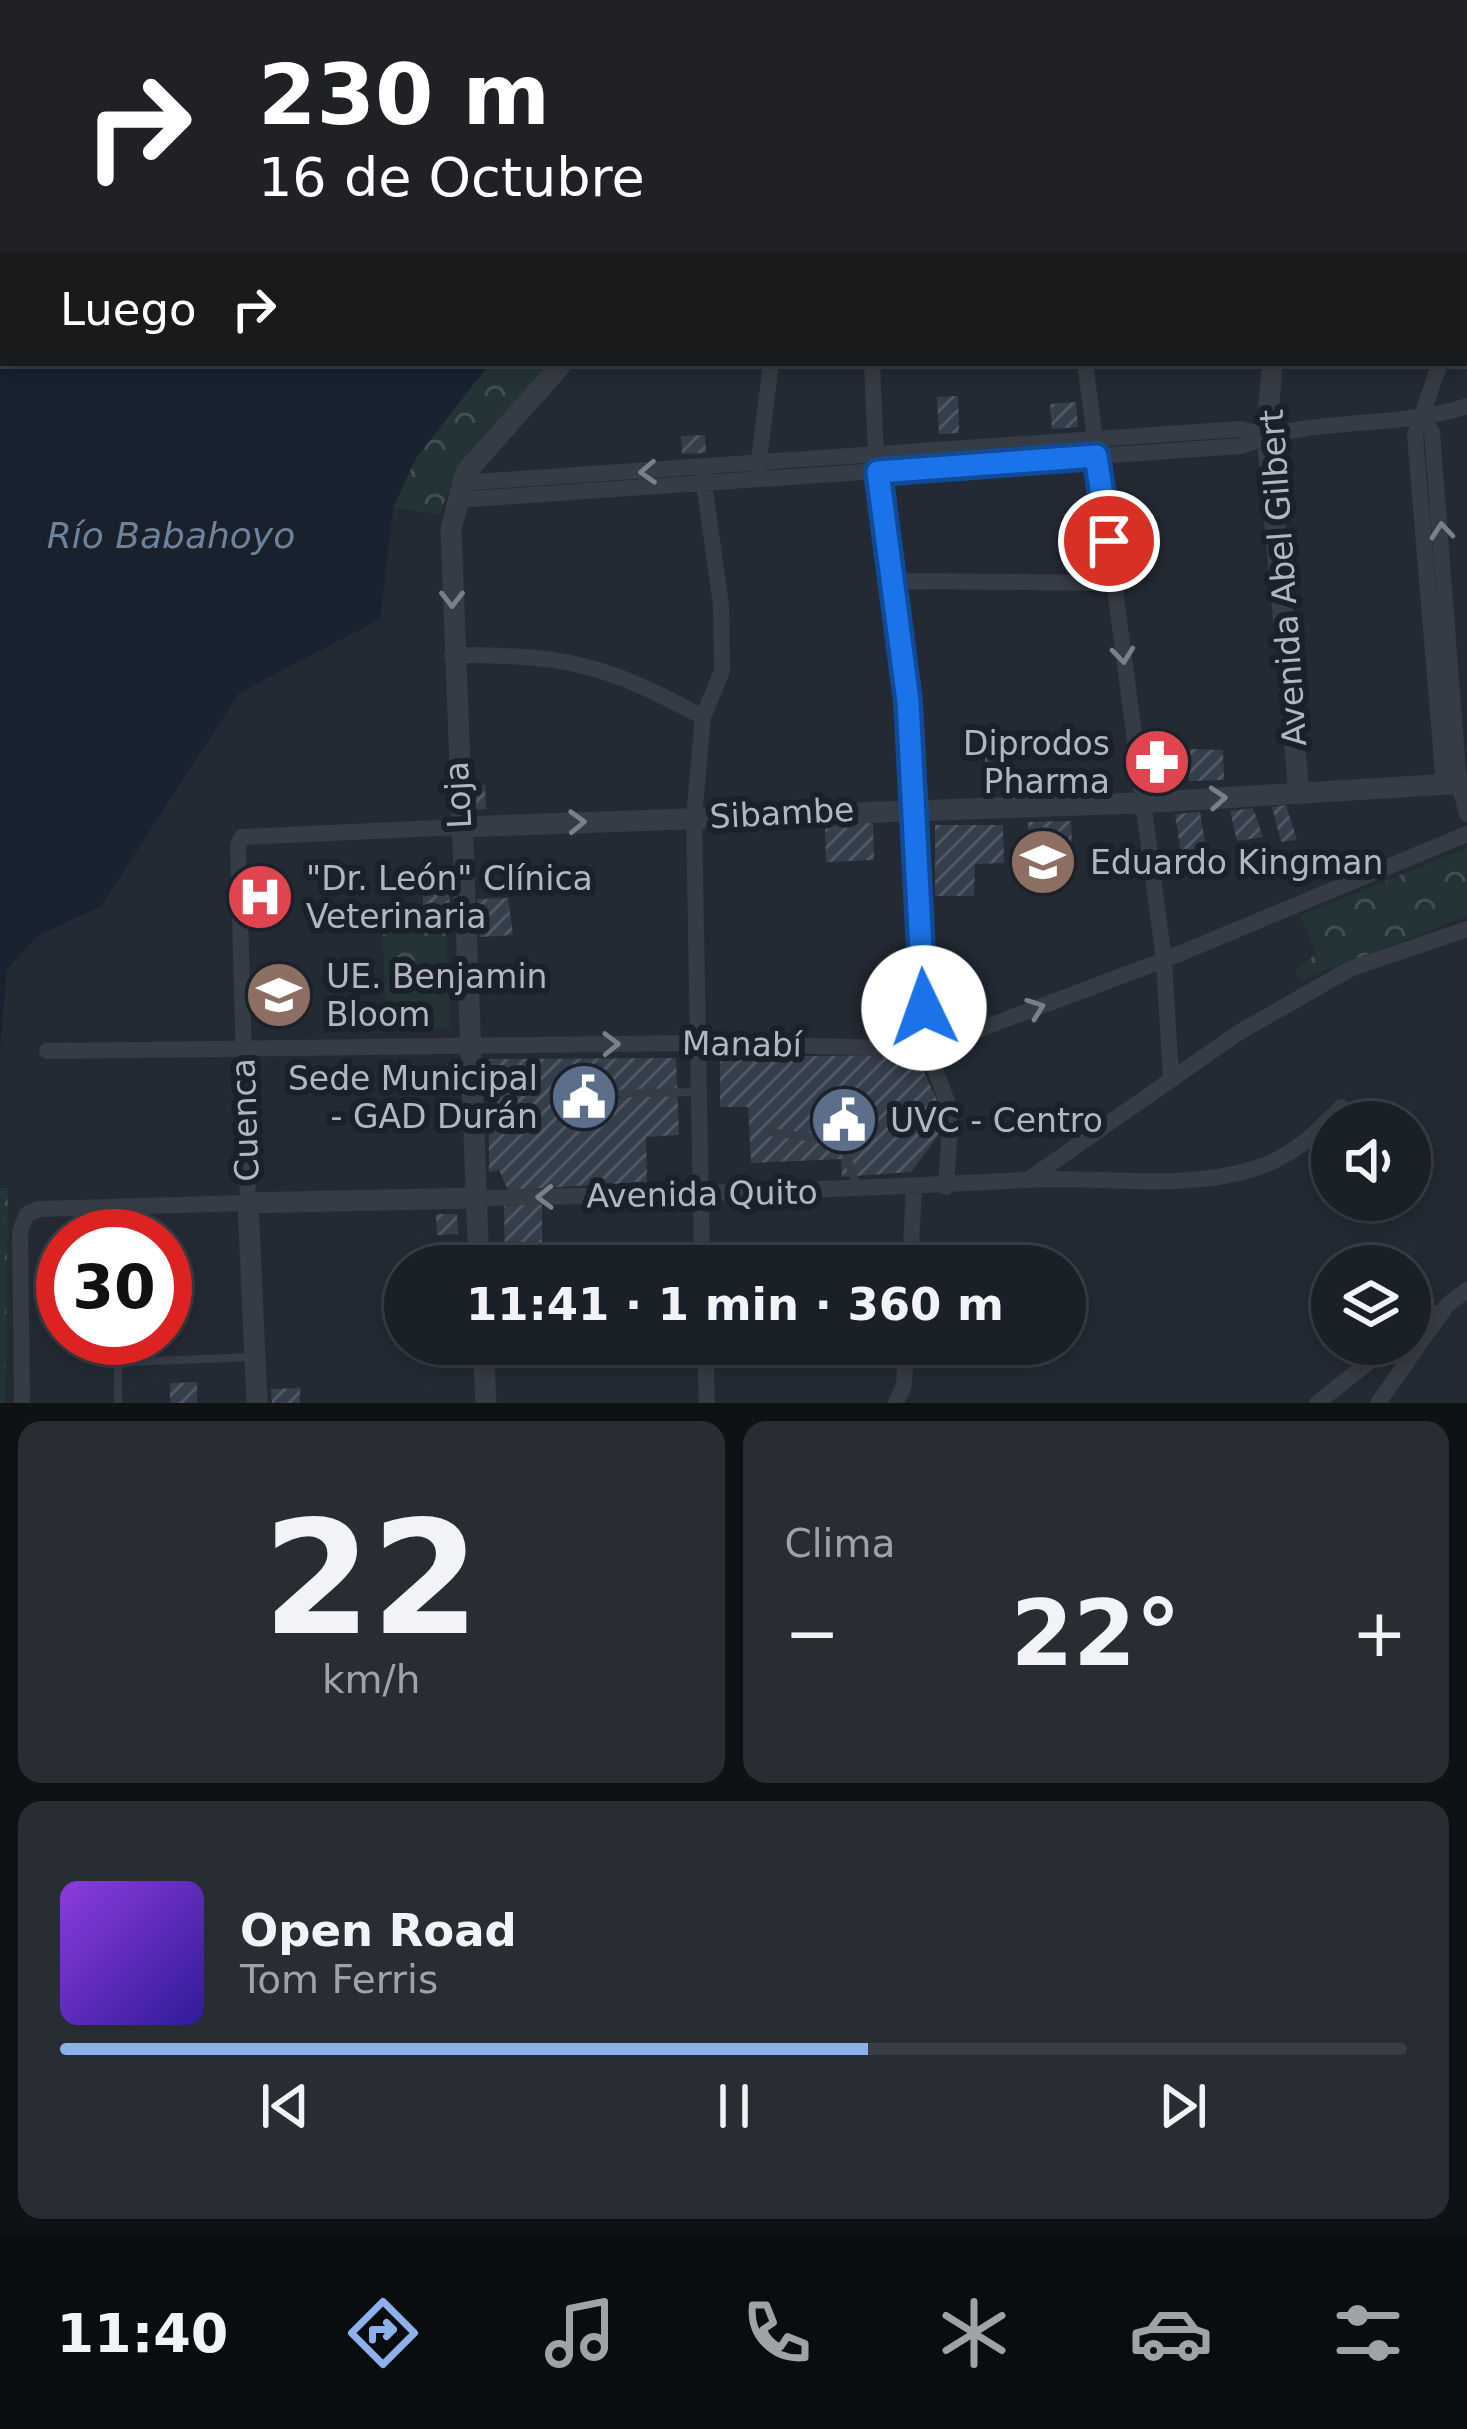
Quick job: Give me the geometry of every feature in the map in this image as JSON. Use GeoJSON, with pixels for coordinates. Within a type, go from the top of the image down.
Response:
{"type":"FeatureCollection","features":[{"type":"Feature","properties":{"kind":"street"},"geometry":{"type":"LineString","coordinates":[[458,492],[561,366]]}},
{"type":"Feature","properties":{"kind":"street"},"geometry":{"type":"LineString","coordinates":[[757,473],[771,366]]}},
{"type":"Feature","properties":{"kind":"street"},"geometry":{"type":"LineString","coordinates":[[872,366],[877,464],[896,581],[927,1049],[947,1104],[946,1187]]}},
{"type":"Feature","properties":{"kind":"street"},"geometry":{"type":"LineString","coordinates":[[1085,366],[1139,803],[1164,960],[1171,1079]]}},
{"type":"Feature","properties":{"kind":"street","name":"Avenida Abel Gilbert"},"geometry":{"type":"LineString","coordinates":[[1273,366],[1267,435],[1299,793]]}},
{"type":"Feature","properties":{"kind":"street"},"geometry":{"type":"LineString","coordinates":[[1423,420],[1439,366]]}},
{"type":"Feature","properties":{"kind":"street"},"geometry":{"type":"LineString","coordinates":[[458,492],[1095,448],[1240,429],[1267,435],[1423,420],[1467,406]]}},
{"type":"Feature","properties":{"kind":"street"},"geometry":{"type":"LineString","coordinates":[[1423,420],[1432,432],[1439,597],[1457,784],[1467,814]]}},
{"type":"Feature","properties":{"kind":"street"},"geometry":{"type":"LineString","coordinates":[[701,1245],[694,817],[703,717],[722,671],[721,605],[704,478]]}},
{"type":"Feature","properties":{"kind":"street","name":"Loja"},"geometry":{"type":"LineString","coordinates":[[458,492],[451,529],[452,655],[478,1245]]}},
{"type":"Feature","properties":{"kind":"street"},"geometry":{"type":"LineString","coordinates":[[896,581],[1115,583]]}},
{"type":"Feature","properties":{"kind":"street"},"geometry":{"type":"LineString","coordinates":[[1439,597],[1467,587]]}},
{"type":"Feature","properties":{"kind":"street"},"geometry":{"type":"LineString","coordinates":[[452,655],[544,655],[626,675],[703,717]]}},
{"type":"Feature","properties":{"kind":"street","name":"Sibambe"},"geometry":{"type":"LineString","coordinates":[[242,837],[912,807],[1139,803],[1457,784]]}},
{"type":"Feature","properties":{"kind":"street","name":"Manabí"},"geometry":{"type":"LineString","coordinates":[[47,1051],[698,1042],[927,1049],[1164,960],[1467,834]]}},
{"type":"Feature","properties":{"kind":"street","name":"Cuenca"},"geometry":{"type":"LineString","coordinates":[[242,837],[238,845],[242,1050],[257,1403]]}},
{"type":"Feature","properties":{"kind":"street"},"geometry":{"type":"LineString","coordinates":[[1029,1179],[1171,1079],[1350,969],[1467,929]]}},
{"type":"Feature","properties":{"kind":"street","name":"Avenida Quito"},"geometry":{"type":"LineString","coordinates":[[22,1403],[20,1231],[27,1214],[39,1209],[699,1195],[946,1187],[1029,1179],[1192,1183],[1254,1169],[1300,1150],[1311,1138]]}},
{"type":"Feature","properties":{"kind":"street"},"geometry":{"type":"LineString","coordinates":[[911,1245],[914,1188]]}},
{"type":"Feature","properties":{"kind":"street"},"geometry":{"type":"LineString","coordinates":[[1431,1317],[1467,1289]]}},
{"type":"Feature","properties":{"kind":"street"},"geometry":{"type":"LineString","coordinates":[[1378,1403],[1447,1306]]}},
{"type":"Feature","properties":{"kind":"street"},"geometry":{"type":"LineString","coordinates":[[484,1365],[486,1403]]}},
{"type":"Feature","properties":{"kind":"street"},"geometry":{"type":"LineString","coordinates":[[706,1365],[707,1403]]}},
{"type":"Feature","properties":{"kind":"street"},"geometry":{"type":"LineString","coordinates":[[896,1403],[904,1385],[905,1365]]}},
{"type":"Feature","properties":{"kind":"street"},"geometry":{"type":"LineString","coordinates":[[1317,1403],[1366,1365]]}},
{"type":"Feature","properties":{"kind":"lane"},"geometry":{"type":"LineString","coordinates":[[603,1094],[698,1092]]}},
{"type":"Feature","properties":{"kind":"lane"},"geometry":{"type":"LineString","coordinates":[[768,1132],[841,1141],[859,1190]]}},
{"type":"Feature","properties":{"kind":"lane"},"geometry":{"type":"LineString","coordinates":[[118,1403],[118,1366],[128,1362],[255,1357]]}},
{"type":"Feature","properties":{"kind":"green space"},"geometry":{"type":"Polygon","coordinates":[[[488,366],[547,366],[459,468],[439,514],[393,508],[396,484],[488,366]]]}},
{"type":"Feature","properties":{"kind":"green space"},"geometry":{"type":"Polygon","coordinates":[[[1467,848],[1467,916],[1300,980],[1295,971],[1317,953],[1300,916],[1467,848]]]}},
{"type":"Feature","properties":{"kind":"green space"},"geometry":{"type":"Polygon","coordinates":[[[445,920],[450,1027],[387,1030],[382,923],[445,920]]]}},
{"type":"Feature","properties":{"kind":"green space"},"geometry":{"type":"Polygon","coordinates":[[[0,1188],[8,1188],[5,1403],[0,1403],[0,1188]]]}},
{"type":"Feature","properties":{"kind":"water","name":"Río Babahoyo"},"geometry":{"type":"Polygon","coordinates":[[[0,366],[488,366],[416,458],[393,508],[380,619],[239,693],[101,906],[38,936],[7,969],[0,1049],[0,366]]]}},
{"type":"Feature","properties":{"kind":"building"},"geometry":{"type":"Polygon","coordinates":[[[958,396],[959,433],[939,434],[937,397],[958,396]]]}},
{"type":"Feature","properties":{"kind":"building"},"geometry":{"type":"Polygon","coordinates":[[[1076,402],[1078,427],[1052,429],[1050,404],[1076,402]]]}},
{"type":"Feature","properties":{"kind":"building"},"geometry":{"type":"Polygon","coordinates":[[[705,435],[706,453],[682,454],[681,436],[705,435]]]}},
{"type":"Feature","properties":{"kind":"building","name":"Diprodos Pharma"},"geometry":{"type":"Polygon","coordinates":[[[1165,746],[1166,777],[1149,778],[1147,748],[1165,746]]]}},
{"type":"Feature","properties":{"kind":"building"},"geometry":{"type":"Polygon","coordinates":[[[1188,749],[1223,750],[1224,780],[1189,781],[1188,749]]]}},
{"type":"Feature","properties":{"kind":"building"},"geometry":{"type":"Polygon","coordinates":[[[985,756],[1008,756],[1009,788],[986,789],[985,756]]]}},
{"type":"Feature","properties":{"kind":"building"},"geometry":{"type":"Polygon","coordinates":[[[485,785],[486,809],[471,810],[470,786],[485,785]]]}},
{"type":"Feature","properties":{"kind":"building"},"geometry":{"type":"Polygon","coordinates":[[[1286,805],[1297,840],[1281,842],[1272,807],[1286,805]]]}},
{"type":"Feature","properties":{"kind":"building"},"geometry":{"type":"Polygon","coordinates":[[[1253,808],[1263,837],[1237,841],[1230,811],[1253,808]]]}},
{"type":"Feature","properties":{"kind":"building"},"geometry":{"type":"Polygon","coordinates":[[[1200,812],[1208,859],[1182,861],[1175,814],[1200,812]]]}},
{"type":"Feature","properties":{"kind":"building","name":"Eduardo Kingman"},"geometry":{"type":"Polygon","coordinates":[[[1071,821],[1072,844],[1056,845],[1057,879],[1030,881],[1028,822],[1071,821]]]}},
{"type":"Feature","properties":{"kind":"building"},"geometry":{"type":"Polygon","coordinates":[[[873,822],[874,860],[826,862],[825,824],[873,822]]]}},
{"type":"Feature","properties":{"kind":"building"},"geometry":{"type":"Polygon","coordinates":[[[935,825],[1003,825],[1004,863],[975,864],[974,896],[935,896],[935,825]]]}},
{"type":"Feature","properties":{"kind":"building"},"geometry":{"type":"Polygon","coordinates":[[[449,885],[450,915],[423,916],[423,886],[449,885]]]}},
{"type":"Feature","properties":{"kind":"building"},"geometry":{"type":"Polygon","coordinates":[[[508,898],[513,935],[480,937],[477,899],[508,898]]]}},
{"type":"Feature","properties":{"kind":"building","name":"UVC - Centro"},"geometry":{"type":"Polygon","coordinates":[[[916,1055],[938,1102],[940,1133],[911,1172],[842,1177],[841,1159],[751,1163],[748,1107],[720,1107],[720,1057],[916,1055]]]}},
{"type":"Feature","properties":{"kind":"building","name":"Sede Municipal - GAD Durán"},"geometry":{"type":"Polygon","coordinates":[[[676,1058],[679,1135],[646,1137],[647,1182],[508,1190],[499,1170],[489,1172],[489,1059],[676,1058]]]}},
{"type":"Feature","properties":{"kind":"building"},"geometry":{"type":"Polygon","coordinates":[[[542,1204],[542,1245],[505,1245],[504,1206],[542,1204]]]}},
{"type":"Feature","properties":{"kind":"building"},"geometry":{"type":"Polygon","coordinates":[[[436,1214],[457,1214],[458,1234],[437,1235],[436,1214]]]}},
{"type":"Feature","properties":{"kind":"building"},"geometry":{"type":"Polygon","coordinates":[[[197,1382],[197,1403],[170,1403],[170,1383],[197,1382]]]}},
{"type":"Feature","properties":{"kind":"building"},"geometry":{"type":"Polygon","coordinates":[[[300,1388],[300,1403],[272,1403],[271,1389],[300,1388]]]}},
{"type":"Feature","properties":{"kind":"place","name":"Diprodos Pharma"},"geometry":{"type":"Point","coordinates":[1157,762]}},
{"type":"Feature","properties":{"kind":"place","name":"Eduardo Kingman"},"geometry":{"type":"Point","coordinates":[1043,862]}},
{"type":"Feature","properties":{"kind":"place","name":"\"Dr. León\" Clínica Veterinaria"},"geometry":{"type":"Point","coordinates":[260,897]}},
{"type":"Feature","properties":{"kind":"place","name":"UE. Benjamin Bloom"},"geometry":{"type":"Point","coordinates":[279,995]}},
{"type":"Feature","properties":{"kind":"place","name":"Sede Municipal - GAD Durán"},"geometry":{"type":"Point","coordinates":[584,1097]}},
{"type":"Feature","properties":{"kind":"place","name":"UVC - Centro"},"geometry":{"type":"Point","coordinates":[844,1120]}},
{"type":"Feature","properties":{"kind":"route"},"geometry":{"type":"LineString","coordinates":[[924,1008],[908,701],[896,581],[878,472],[1096,456],[1109,541]]}}]}
